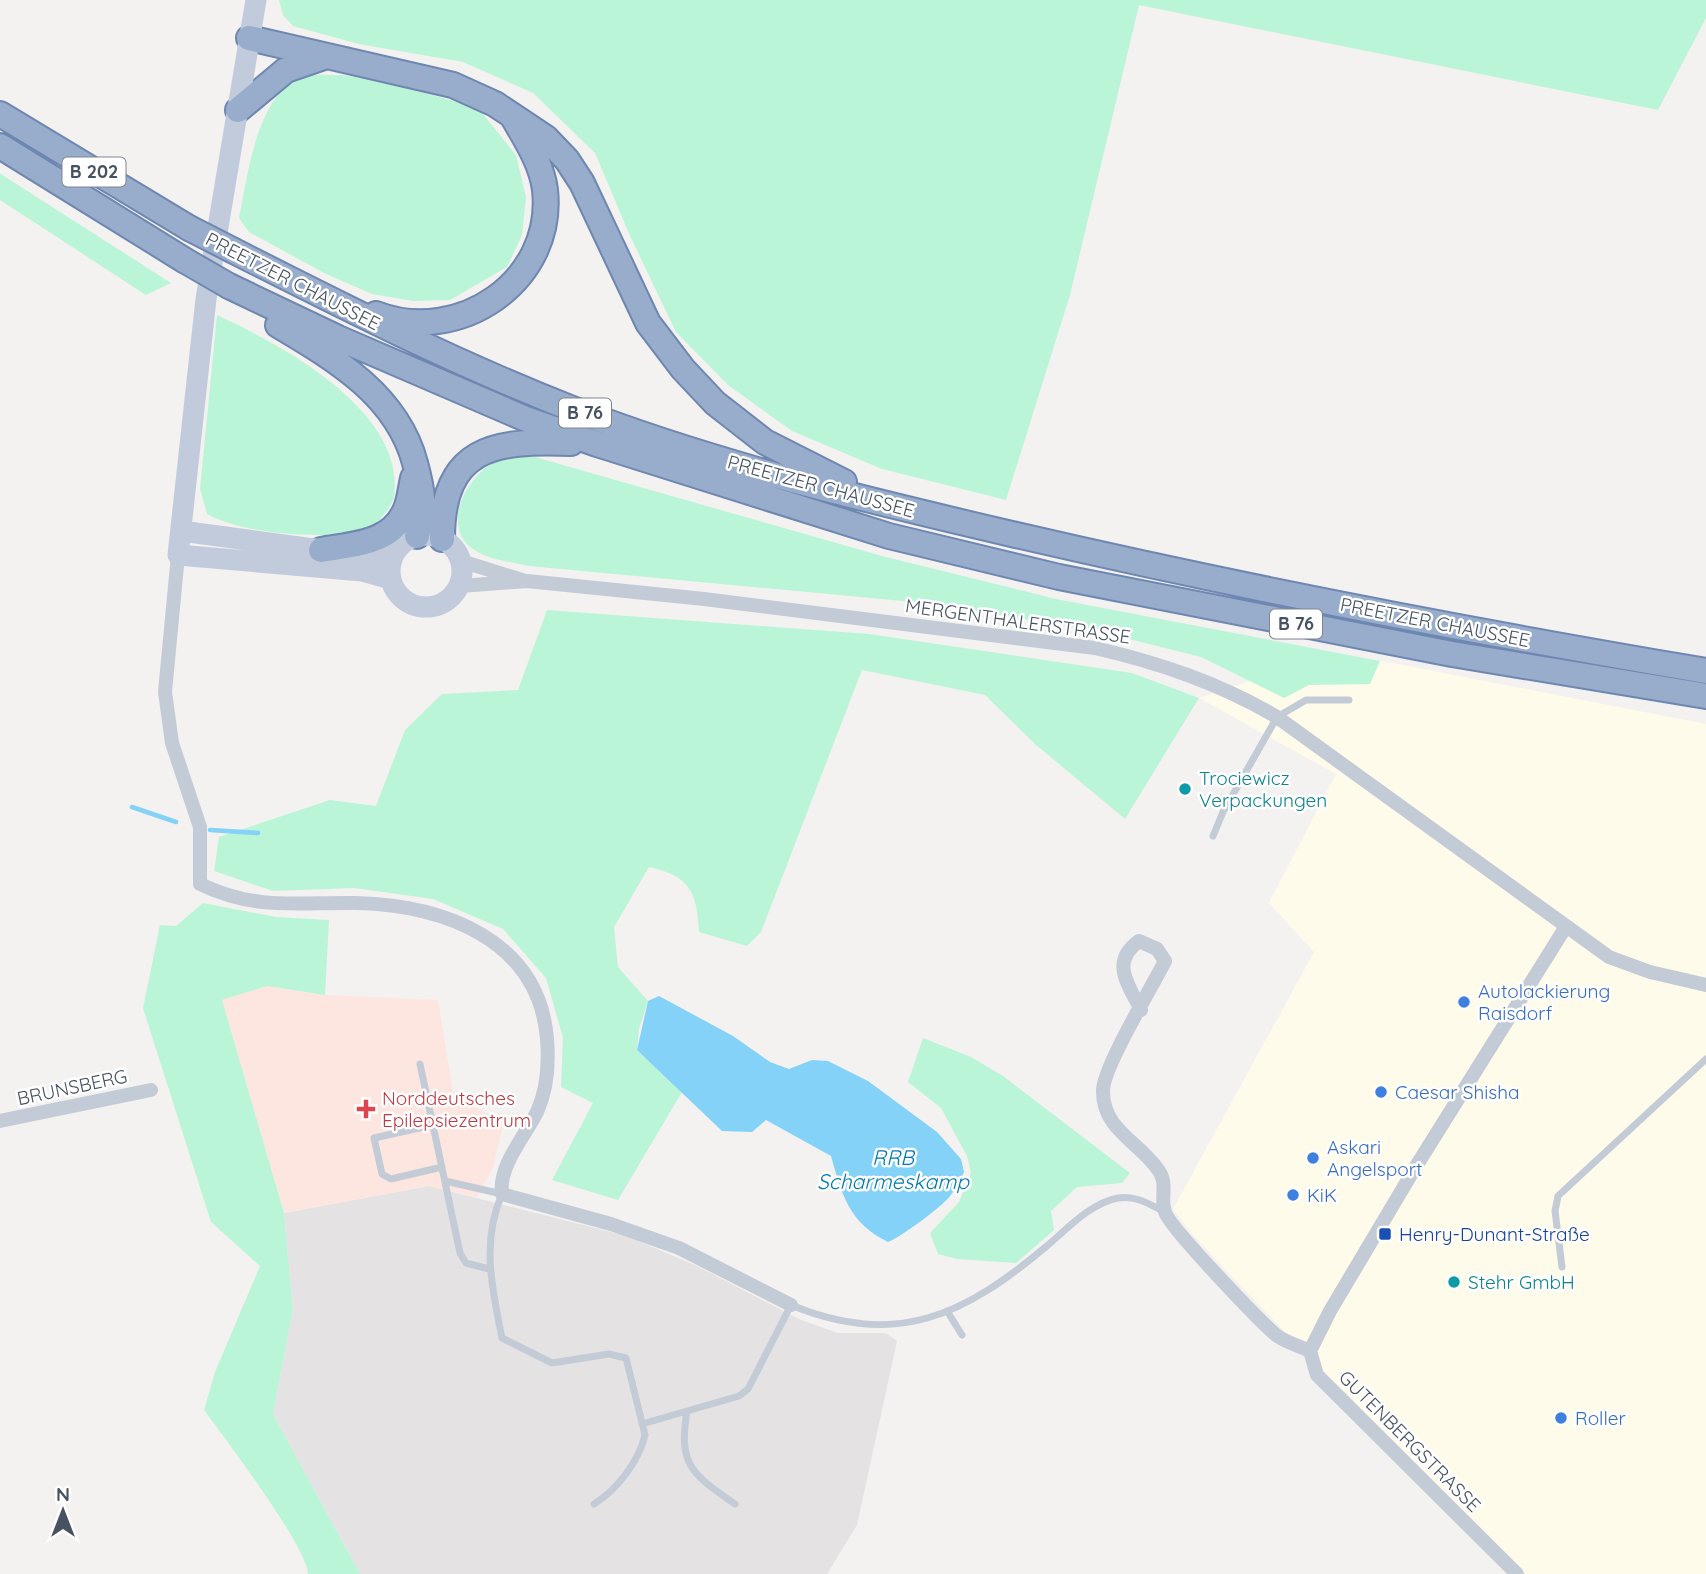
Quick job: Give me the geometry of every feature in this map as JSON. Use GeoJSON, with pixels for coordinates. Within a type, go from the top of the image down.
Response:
{"type":"FeatureCollection","features":[{"type":"Feature","properties":{"kind":"highway","name":"B 76"},"geometry":{"type":"LineString","coordinates":[[249,38],[453,85],[495,104],[546,138],[567,160],[597,210],[649,323],[696,385],[738,423],[765,442],[888,506]]}},
{"type":"Feature","properties":{"kind":"highway"},"geometry":{"type":"LineString","coordinates":[[238,110],[286,70],[324,56]]}},
{"type":"Feature","properties":{"kind":"highway","name":"PREETZER CHAUSSEE"},"geometry":{"type":"LineString","coordinates":[[0,114],[189,228],[415,344],[573,409],[774,475],[888,506],[1115,558],[1457,629],[1706,671]]}},
{"type":"Feature","properties":{"kind":"highway","name":"B 76"},"geometry":{"type":"LineString","coordinates":[[297,283],[382,316],[412,321],[464,315],[489,305],[508,291],[531,260],[540,239],[545,193],[542,174],[513,117]]}},
{"type":"Feature","properties":{"kind":"highway","name":"PREETZER CHAUSSEE"},"geometry":{"type":"LineString","coordinates":[[0,146],[229,286],[454,390],[597,444],[889,536],[1059,577],[1452,654],[1706,696]]}},
{"type":"Feature","properties":{"kind":"highway","name":"B 76"},"geometry":{"type":"LineString","coordinates":[[229,286],[243,304],[326,354],[359,379],[399,422],[410,441],[424,498],[417,536]]}},
{"type":"Feature","properties":{"kind":"highway","name":"B 76"},"geometry":{"type":"LineString","coordinates":[[442,539],[449,490],[460,472],[484,451],[516,442],[597,444]]}},
{"type":"Feature","properties":{"kind":"highway","name":"B 76"},"geometry":{"type":"LineString","coordinates":[[321,550],[361,544],[386,533],[407,507],[416,468]]}},
{"type":"Feature","properties":{"kind":"main road"},"geometry":{"type":"LineString","coordinates":[[256,0],[206,299],[178,555],[362,570],[390,579]]}},
{"type":"Feature","properties":{"kind":"main road"},"geometry":{"type":"LineString","coordinates":[[181,531],[363,557],[394,553]]}},
{"type":"Feature","properties":{"kind":"main road"},"geometry":{"type":"LineString","coordinates":[[417,536],[442,539],[452,546],[461,561],[460,586],[447,601],[424,607],[402,599],[390,579],[394,553],[404,542],[417,536]]}},
{"type":"Feature","properties":{"kind":"street"},"geometry":{"type":"LineString","coordinates":[[178,555],[165,692],[172,743],[200,827],[200,884],[213,890],[277,905],[356,903],[425,913],[491,937],[513,957],[531,983],[542,1013],[547,1060],[538,1110],[503,1177],[502,1194],[611,1224],[667,1243],[717,1265],[791,1305]]}},
{"type":"Feature","properties":{"kind":"street","name":"MERGENTHALERSTRASSE"},"geometry":{"type":"LineString","coordinates":[[461,561],[527,581]]}},
{"type":"Feature","properties":{"kind":"street","name":"MERGENTHALERSTRASSE"},"geometry":{"type":"LineString","coordinates":[[460,586],[527,581],[731,602],[1095,648],[1196,676],[1237,694],[1277,717],[1475,859],[1565,928],[1609,957],[1650,972],[1706,985]]}},
{"type":"Feature","properties":{"kind":"street"},"geometry":{"type":"LineString","coordinates":[[1141,1010],[1107,1071],[1103,1090],[1105,1113],[1122,1136],[1160,1172],[1165,1187],[1164,1212],[1278,1337],[1310,1351],[1330,1311],[1409,1178],[1565,928]]}},
{"type":"Feature","properties":{"kind":"street","name":"BRUNSBERG"},"geometry":{"type":"LineString","coordinates":[[0,1121],[151,1090]]}},
{"type":"Feature","properties":{"kind":"street","name":"GUTENBERGSTRASSE"},"geometry":{"type":"LineString","coordinates":[[1310,1351],[1317,1375],[1517,1574]]}},
{"type":"Feature","properties":{"kind":"lane"},"geometry":{"type":"LineString","coordinates":[[1213,836],[1277,717],[1306,700],[1349,700]]}},
{"type":"Feature","properties":{"kind":"lane"},"geometry":{"type":"LineString","coordinates":[[1562,1267],[1555,1211],[1558,1196],[1706,1059]]}},
{"type":"Feature","properties":{"kind":"lane"},"geometry":{"type":"LineString","coordinates":[[419,1064],[460,1253],[466,1263],[489,1269]]}},
{"type":"Feature","properties":{"kind":"lane"},"geometry":{"type":"LineString","coordinates":[[433,1125],[374,1138],[382,1174],[391,1179],[442,1167]]}},
{"type":"Feature","properties":{"kind":"lane"},"geometry":{"type":"LineString","coordinates":[[445,1181],[502,1194],[490,1229],[489,1269],[502,1338],[552,1363],[609,1354],[626,1358],[645,1435],[642,1447],[618,1487],[594,1504]]}},
{"type":"Feature","properties":{"kind":"lane"},"geometry":{"type":"LineString","coordinates":[[642,1424],[739,1396],[748,1389],[791,1305],[831,1320],[866,1325],[915,1322],[947,1311],[1004,1282],[1085,1214],[1103,1203],[1127,1198],[1142,1200],[1164,1212]]}},
{"type":"Feature","properties":{"kind":"lane"},"geometry":{"type":"LineString","coordinates":[[947,1311],[962,1335]]}},
{"type":"Feature","properties":{"kind":"lane"},"geometry":{"type":"LineString","coordinates":[[687,1411],[683,1448],[687,1459],[699,1477],[735,1504]]}},
{"type":"Feature","properties":{"kind":"shaded area"},"geometry":{"type":"Polygon","coordinates":[[[1382,661],[1706,724],[1706,1574],[1525,1574],[1320,1369],[1192,1234],[1173,1209],[1314,952],[1269,903],[1336,774],[1199,698],[1288,668],[1382,661]]]}},
{"type":"Feature","properties":{"kind":"shaded area","name":"Norddeutsches Epilepsiezentrum"},"geometry":{"type":"Polygon","coordinates":[[[267,986],[325,995],[438,1000],[454,1097],[504,1122],[493,1168],[477,1197],[429,1186],[284,1213],[222,1000],[267,986]]]}},
{"type":"Feature","properties":{"kind":"shaded area"},"geometry":{"type":"Polygon","coordinates":[[[429,1186],[627,1236],[697,1266],[801,1320],[838,1333],[886,1333],[897,1341],[857,1525],[827,1574],[360,1574],[273,1414],[293,1310],[284,1213],[429,1186]]]}},
{"type":"Feature","properties":{"kind":"green space"},"geometry":{"type":"Polygon","coordinates":[[[279,0],[1706,0],[1706,18],[1658,110],[1139,5],[1070,295],[1006,500],[882,469],[792,431],[728,385],[676,332],[630,236],[595,153],[533,93],[463,62],[359,44],[293,26],[283,15],[279,0]]]}},
{"type":"Feature","properties":{"kind":"green space"},"geometry":{"type":"Polygon","coordinates":[[[342,75],[383,81],[478,108],[516,155],[526,197],[522,235],[507,267],[450,300],[413,301],[372,294],[324,273],[249,232],[239,218],[246,180],[257,137],[275,99],[288,86],[304,77],[342,75]]]}},
{"type":"Feature","properties":{"kind":"green space"},"geometry":{"type":"Polygon","coordinates":[[[0,173],[171,283],[146,295],[0,200],[0,173]]]}},
{"type":"Feature","properties":{"kind":"green space"},"geometry":{"type":"Polygon","coordinates":[[[217,315],[305,363],[360,409],[381,436],[393,465],[394,496],[388,510],[370,531],[331,535],[287,534],[243,527],[207,514],[200,489],[217,315]]]}},
{"type":"Feature","properties":{"kind":"green space"},"geometry":{"type":"Polygon","coordinates":[[[528,455],[882,556],[1056,599],[1380,661],[1370,684],[1309,685],[1284,698],[1201,657],[1097,631],[924,603],[529,566],[476,551],[465,542],[459,531],[460,506],[465,493],[472,482],[491,464],[528,455]]]}},
{"type":"Feature","properties":{"kind":"green space"},"geometry":{"type":"Polygon","coordinates":[[[547,610],[869,634],[1132,673],[1199,698],[1125,819],[1035,744],[985,695],[862,670],[761,932],[747,946],[699,932],[696,906],[689,888],[674,875],[649,867],[614,927],[618,967],[648,1001],[639,1029],[637,1050],[682,1092],[618,1200],[552,1180],[593,1103],[561,1087],[563,1038],[546,978],[503,929],[433,899],[354,888],[273,891],[214,871],[219,837],[330,800],[376,806],[405,730],[442,694],[518,690],[547,610]]]}},
{"type":"Feature","properties":{"kind":"green space"},"geometry":{"type":"Polygon","coordinates":[[[203,903],[276,917],[329,920],[325,995],[267,986],[222,1000],[284,1213],[293,1310],[273,1414],[360,1574],[308,1574],[295,1541],[204,1410],[215,1372],[260,1266],[211,1222],[143,1008],[160,925],[176,926],[203,903]]]}},
{"type":"Feature","properties":{"kind":"green space"},"geometry":{"type":"Polygon","coordinates":[[[923,1038],[971,1057],[1003,1076],[1130,1173],[1122,1183],[1077,1187],[1051,1211],[1054,1230],[1016,1263],[957,1259],[938,1254],[930,1233],[959,1202],[971,1173],[967,1156],[941,1108],[908,1082],[923,1038]]]}},
{"type":"Feature","properties":{"kind":"water","name":"RRB Scharmeskamp"},"geometry":{"type":"Polygon","coordinates":[[[659,996],[733,1036],[770,1062],[789,1069],[812,1060],[828,1061],[868,1081],[937,1132],[961,1159],[964,1172],[954,1190],[946,1201],[893,1240],[888,1242],[875,1234],[864,1226],[849,1206],[831,1156],[766,1120],[752,1132],[722,1131],[637,1050],[648,1001],[659,996]]]}},
{"type":"Feature","properties":{"kind":"waterway"},"geometry":{"type":"LineString","coordinates":[[132,807],[176,822]]}},
{"type":"Feature","properties":{"kind":"waterway"},"geometry":{"type":"LineString","coordinates":[[210,830],[258,833]]}},
{"type":"Feature","properties":{"kind":"place","name":"Trociewicz Verpackungen"},"geometry":{"type":"Point","coordinates":[1185,789]}},
{"type":"Feature","properties":{"kind":"place","name":"Autolackierung Raisdorf"},"geometry":{"type":"Point","coordinates":[1464,1002]}},
{"type":"Feature","properties":{"kind":"place","name":"Caesar Shisha"},"geometry":{"type":"Point","coordinates":[1381,1092]}},
{"type":"Feature","properties":{"kind":"place","name":"Norddeutsches Epilepsiezentrum"},"geometry":{"type":"Point","coordinates":[366,1109]}},
{"type":"Feature","properties":{"kind":"place","name":"Askari Angelsport"},"geometry":{"type":"Point","coordinates":[1313,1158]}},
{"type":"Feature","properties":{"kind":"place","name":"KiK"},"geometry":{"type":"Point","coordinates":[1293,1195]}},
{"type":"Feature","properties":{"kind":"place","name":"Henry-Dunant-Straße"},"geometry":{"type":"Point","coordinates":[1385,1234]}},
{"type":"Feature","properties":{"kind":"place","name":"Stehr GmbH"},"geometry":{"type":"Point","coordinates":[1454,1282]}},
{"type":"Feature","properties":{"kind":"place","name":"Roller"},"geometry":{"type":"Point","coordinates":[1561,1418]}}]}
